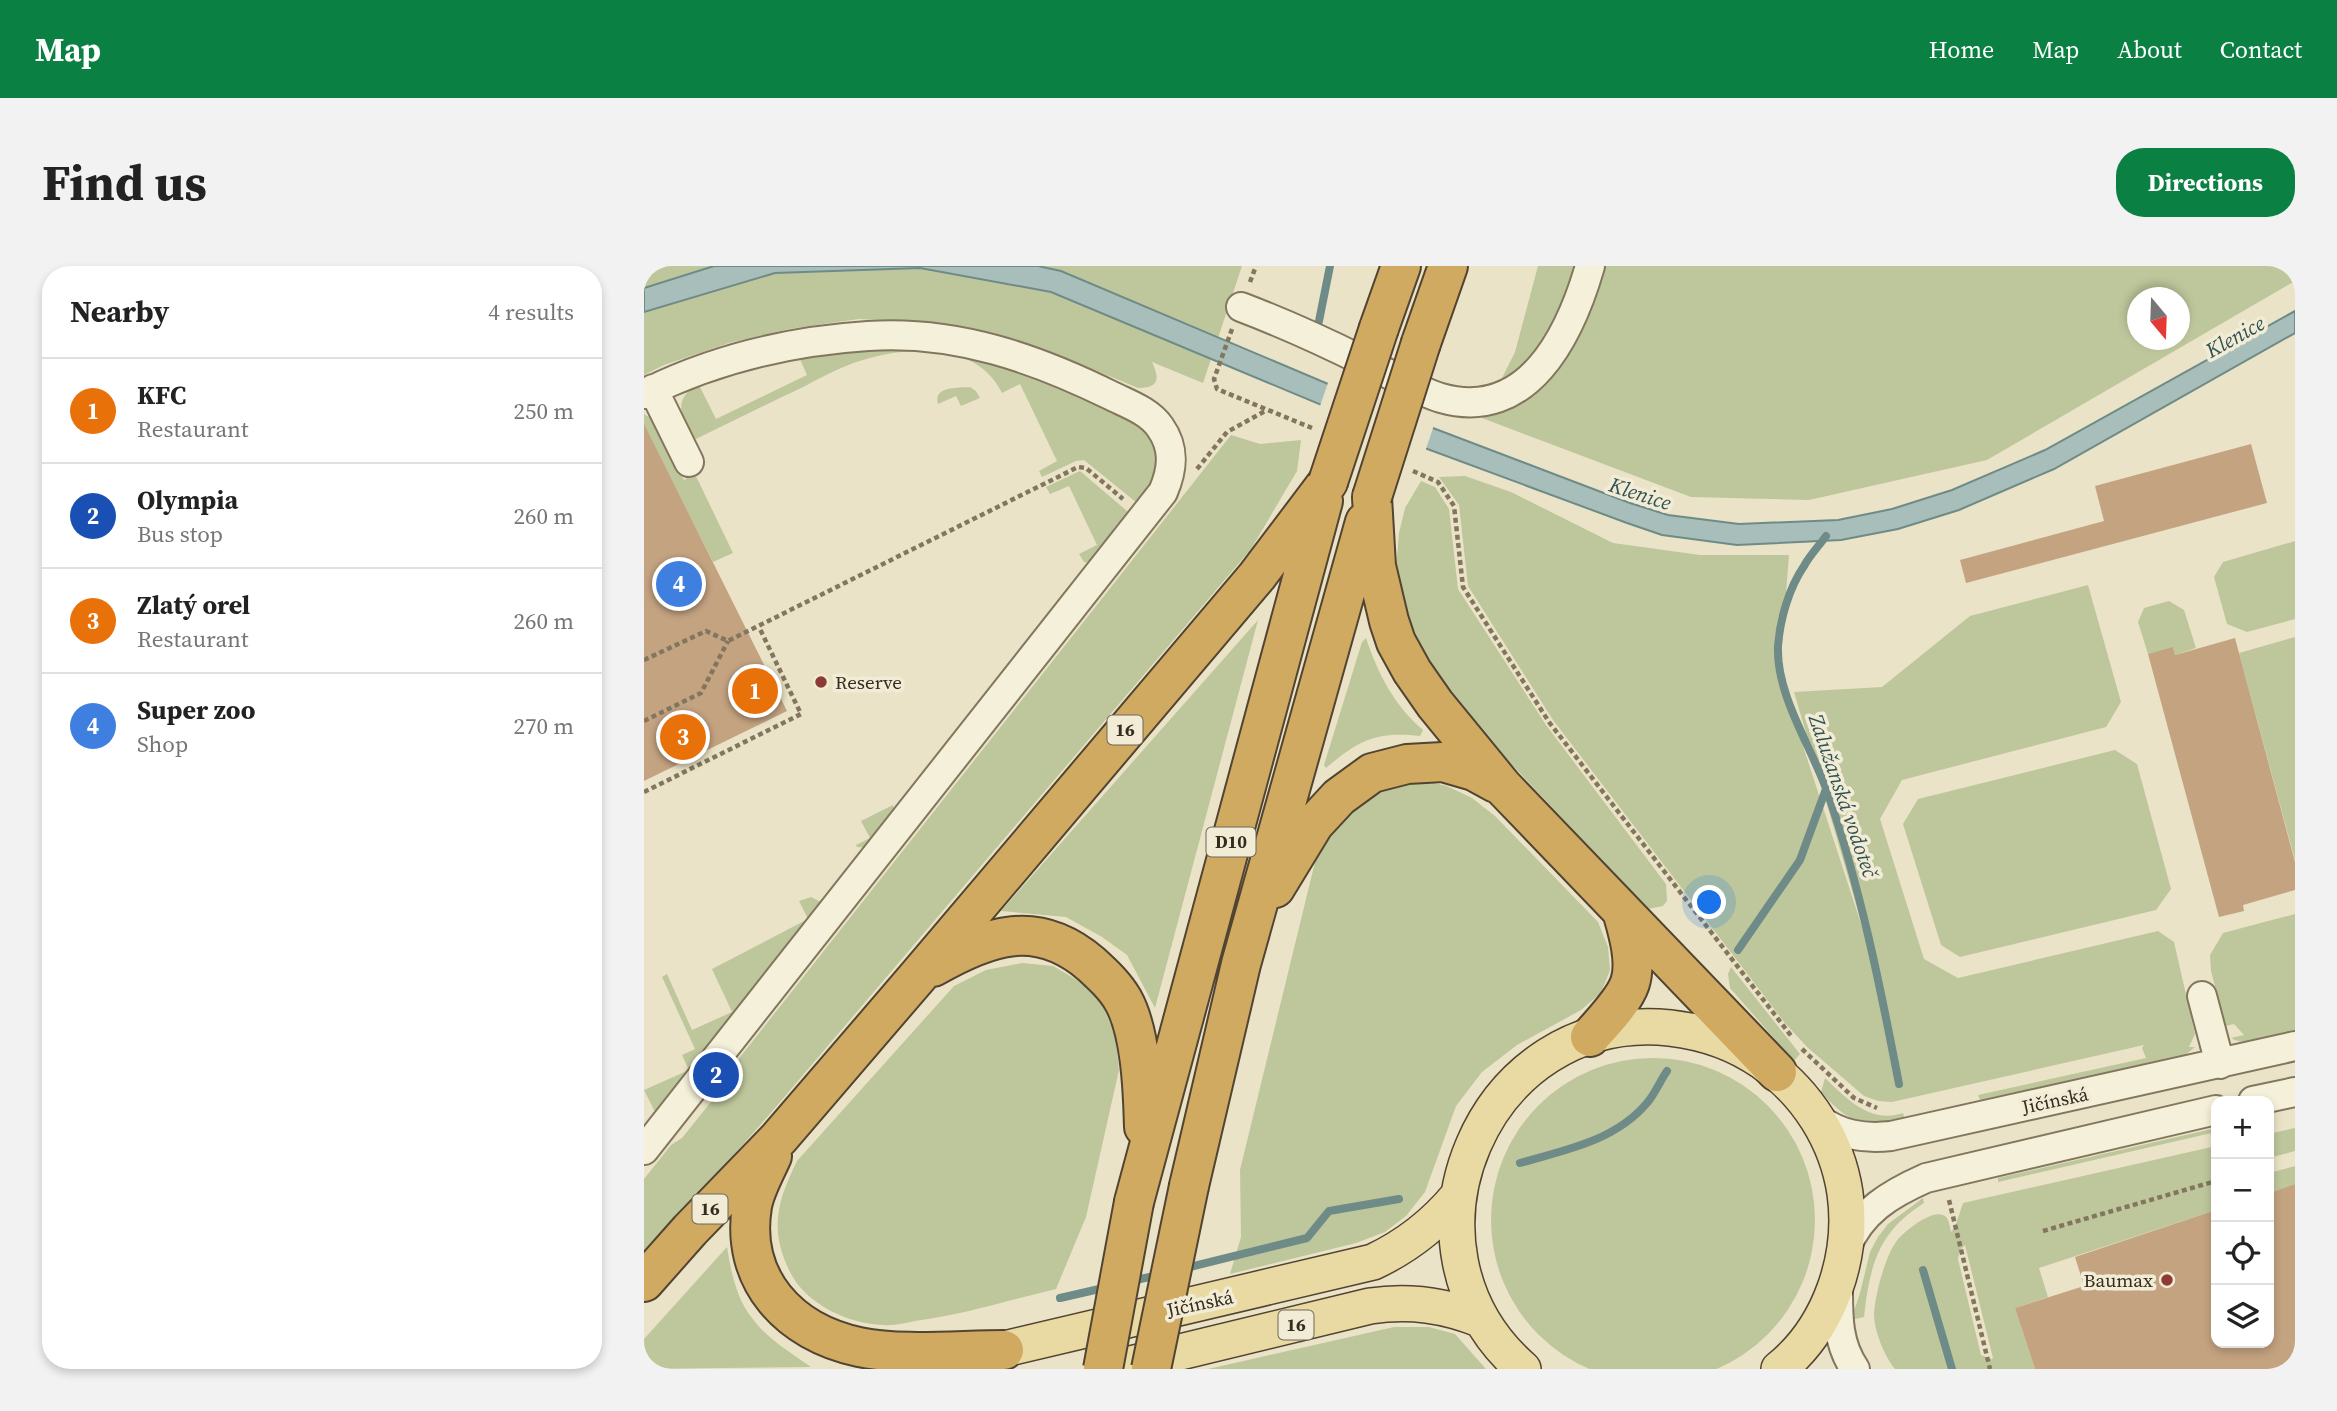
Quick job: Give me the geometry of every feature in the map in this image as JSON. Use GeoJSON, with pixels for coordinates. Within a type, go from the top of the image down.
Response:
{"type":"FeatureCollection","features":[{"type":"Feature","properties":{"kind":"highway","name":"D10"},"geometry":{"type":"LineString","coordinates":[[1103,1369],[1134,1202],[1328,482],[1401,266]]}},
{"type":"Feature","properties":{"kind":"highway","name":"D10"},"geometry":{"type":"LineString","coordinates":[[1151,1369],[1189,1186],[1241,964],[1372,497],[1448,266]]}},
{"type":"Feature","properties":{"kind":"highway","name":"16"},"geometry":{"type":"LineString","coordinates":[[644,1282],[779,1138],[919,975],[1257,576],[1328,482]]}},
{"type":"Feature","properties":{"kind":"highway"},"geometry":{"type":"LineString","coordinates":[[1372,497],[1376,566],[1381,593],[1396,642],[1435,704],[1503,787],[1777,1072]]}},
{"type":"Feature","properties":{"kind":"highway"},"geometry":{"type":"LineString","coordinates":[[1241,964],[1276,887],[1314,824],[1339,797],[1372,773],[1407,764],[1443,762],[1474,771],[1503,787]]}},
{"type":"Feature","properties":{"kind":"highway"},"geometry":{"type":"LineString","coordinates":[[1590,1037],[1615,1007],[1631,982],[1632,945],[1622,911]]}},
{"type":"Feature","properties":{"kind":"highway"},"geometry":{"type":"LineString","coordinates":[[919,975],[964,949],[998,937],[1025,934],[1055,942],[1079,954],[1104,976],[1123,1001],[1134,1034],[1140,1067],[1144,1135],[1134,1202]]}},
{"type":"Feature","properties":{"kind":"highway"},"geometry":{"type":"LineString","coordinates":[[779,1138],[752,1203],[751,1246],[754,1262],[777,1304],[793,1319],[833,1339],[860,1348],[897,1351],[1004,1350]]}},
{"type":"Feature","properties":{"kind":"main road","name":"Jičínská"},"geometry":{"type":"LineString","coordinates":[[1523,1369],[1504,1350],[1482,1320],[1471,1297],[1460,1260],[1456,1222],[1458,1196],[1463,1169],[1472,1144],[1501,1097],[1542,1061],[1565,1047],[1590,1037],[1623,1029],[1656,1027],[1688,1030],[1720,1039],[1750,1053],[1793,1087],[1817,1118],[1833,1149],[1843,1182],[1847,1216],[1841,1266],[1825,1313],[1806,1341],[1779,1369]]}},
{"type":"Feature","properties":{"kind":"main road","name":"Jičínská"},"geometry":{"type":"LineString","coordinates":[[922,1369],[1373,1262],[1401,1248],[1426,1230],[1458,1196]]}},
{"type":"Feature","properties":{"kind":"main road","name":"16"},"geometry":{"type":"LineString","coordinates":[[1110,1369],[1392,1303],[1438,1306],[1482,1320]]}},
{"type":"Feature","properties":{"kind":"street"},"geometry":{"type":"LineString","coordinates":[[1241,307],[1299,329],[1440,398],[1470,403],[1500,398],[1524,385],[1555,350],[1582,294],[1590,266]]}},
{"type":"Feature","properties":{"kind":"street"},"geometry":{"type":"LineString","coordinates":[[644,1150],[1163,492],[1170,476],[1172,461],[1167,440],[1159,426],[1146,413],[1074,377],[981,345],[931,336],[881,336],[801,344],[747,355],[693,371],[648,391],[689,462]]}},
{"type":"Feature","properties":{"kind":"street"},"geometry":{"type":"LineString","coordinates":[[2202,996],[2220,1064]]}},
{"type":"Feature","properties":{"kind":"street","name":"Jičínská"},"geometry":{"type":"LineString","coordinates":[[1817,1118],[1842,1133],[1873,1138],[1891,1136],[2295,1046]]}},
{"type":"Feature","properties":{"kind":"street"},"geometry":{"type":"LineString","coordinates":[[2274,1096],[2295,1092]]}},
{"type":"Feature","properties":{"kind":"street","name":"Jičínská"},"geometry":{"type":"LineString","coordinates":[[1841,1266],[1852,1234],[1876,1206],[1926,1178],[2211,1111]]}},
{"type":"Feature","properties":{"kind":"street"},"geometry":{"type":"LineString","coordinates":[[1841,1266],[1839,1333],[1843,1348],[1855,1369]]}},
{"type":"Feature","properties":{"kind":"path"},"geometry":{"type":"LineString","coordinates":[[1230,333],[1213,379],[1217,389],[1312,428]]}},
{"type":"Feature","properties":{"kind":"path"},"geometry":{"type":"LineString","coordinates":[[1194,473],[1227,432],[1267,410]]}},
{"type":"Feature","properties":{"kind":"path"},"geometry":{"type":"LineString","coordinates":[[644,721],[701,693],[728,641],[1078,467],[1086,468],[1143,517]]}},
{"type":"Feature","properties":{"kind":"path"},"geometry":{"type":"LineString","coordinates":[[1417,473],[1438,482],[1454,506],[1463,587],[1549,722],[1781,1025],[1803,1050],[1854,1098],[1882,1110]]}},
{"type":"Feature","properties":{"kind":"path"},"geometry":{"type":"LineString","coordinates":[[644,792],[801,714],[759,626]]}},
{"type":"Feature","properties":{"kind":"path"},"geometry":{"type":"LineString","coordinates":[[644,660],[706,631],[728,641]]}},
{"type":"Feature","properties":{"kind":"path"},"geometry":{"type":"LineString","coordinates":[[2043,1231],[2211,1182]]}},
{"type":"Feature","properties":{"kind":"path"},"geometry":{"type":"LineString","coordinates":[[1949,1200],[1990,1369]]}},
{"type":"Feature","properties":{"kind":"green space"},"geometry":{"type":"Polygon","coordinates":[[[644,266],[714,266],[644,288],[644,266]]]}},
{"type":"Feature","properties":{"kind":"green space"},"geometry":{"type":"Polygon","coordinates":[[[1038,266],[1242,266],[1218,338],[1061,271],[1038,266]]]}},
{"type":"Feature","properties":{"kind":"green space"},"geometry":{"type":"Polygon","coordinates":[[[1538,266],[2295,266],[2295,281],[2190,342],[2190,287],[2127,287],[2127,350],[2176,350],[1987,460],[1809,500],[1691,497],[1482,418],[1515,352],[1538,266]]]}},
{"type":"Feature","properties":{"kind":"green space"},"geometry":{"type":"Polygon","coordinates":[[[920,268],[1051,292],[1211,359],[1203,383],[1152,362],[1156,381],[1145,388],[1138,388],[1071,360],[993,333],[923,322],[859,319],[789,329],[729,343],[664,365],[644,375],[644,312],[775,273],[920,268]]]}},
{"type":"Feature","properties":{"kind":"green space"},"geometry":{"type":"Polygon","coordinates":[[[928,347],[1030,372],[1118,411],[1144,430],[1157,451],[1158,474],[1142,507],[1084,460],[1042,477],[1039,471],[1057,461],[1020,384],[1002,393],[991,376],[976,364],[941,352],[901,352],[855,363],[692,441],[682,417],[682,402],[685,396],[699,385],[716,419],[807,375],[800,359],[804,355],[858,349],[928,347]]]}},
{"type":"Feature","properties":{"kind":"green space"},"geometry":{"type":"Polygon","coordinates":[[[970,387],[980,398],[961,406],[956,396],[938,404],[937,398],[942,391],[970,387]]]}},
{"type":"Feature","properties":{"kind":"green space"},"geometry":{"type":"Polygon","coordinates":[[[644,414],[654,420],[684,480],[695,474],[733,553],[713,562],[644,426],[644,414]]]}},
{"type":"Feature","properties":{"kind":"green space"},"geometry":{"type":"Polygon","coordinates":[[[1231,435],[1260,444],[1301,440],[1297,471],[1251,549],[769,1115],[644,1256],[644,1179],[671,1145],[682,1138],[731,1077],[737,1061],[1231,435]]]}},
{"type":"Feature","properties":{"kind":"green space"},"geometry":{"type":"Polygon","coordinates":[[[1080,471],[1134,517],[1093,563],[1084,562],[1079,554],[1097,545],[1069,486],[1050,494],[1046,487],[1080,471]]]}},
{"type":"Feature","properties":{"kind":"green space"},"geometry":{"type":"Polygon","coordinates":[[[1465,476],[1511,492],[1613,543],[1700,555],[1789,555],[1781,657],[1785,691],[1868,945],[1794,692],[1882,687],[1970,616],[2088,585],[2121,702],[2106,727],[1902,780],[1880,819],[1924,959],[1958,978],[2158,931],[2174,942],[2195,1034],[2189,1047],[2195,1047],[2184,1056],[1980,1100],[1978,1095],[2146,1058],[2142,1048],[2144,1045],[1892,1102],[1864,1096],[1807,1047],[1785,1023],[1553,720],[1468,586],[1459,505],[1439,477],[1465,476]]]}},
{"type":"Feature","properties":{"kind":"green space"},"geometry":{"type":"Polygon","coordinates":[[[1421,481],[1435,487],[1449,509],[1458,589],[1546,725],[1666,884],[1667,901],[1663,906],[1648,909],[1640,901],[1456,705],[1420,657],[1403,614],[1396,569],[1399,533],[1405,508],[1421,481]]]}},
{"type":"Feature","properties":{"kind":"green space"},"geometry":{"type":"Polygon","coordinates":[[[2295,541],[2295,619],[2247,632],[2227,624],[2214,577],[2223,562],[2295,541]]]}},
{"type":"Feature","properties":{"kind":"green space"},"geometry":{"type":"Polygon","coordinates":[[[2169,601],[2184,610],[2196,648],[2175,655],[2173,648],[2148,654],[2138,622],[2144,608],[2169,601]]]}},
{"type":"Feature","properties":{"kind":"green space"},"geometry":{"type":"Polygon","coordinates":[[[1258,620],[1155,1008],[1127,955],[1102,937],[1066,917],[1001,911],[1258,620]]]}},
{"type":"Feature","properties":{"kind":"green space"},"geometry":{"type":"Polygon","coordinates":[[[2295,637],[2295,860],[2239,653],[2295,637]]]}},
{"type":"Feature","properties":{"kind":"green space"},"geometry":{"type":"Polygon","coordinates":[[[1366,638],[1388,688],[1423,730],[1420,736],[1391,735],[1369,740],[1348,750],[1326,768],[1324,765],[1362,642],[1366,638]]]}},
{"type":"Feature","properties":{"kind":"green space"},"geometry":{"type":"Polygon","coordinates":[[[2115,750],[2137,764],[2171,889],[2156,910],[1960,957],[1941,945],[1903,824],[1918,799],[2115,750]]]}},
{"type":"Feature","properties":{"kind":"green space"},"geometry":{"type":"Polygon","coordinates":[[[1421,780],[1447,786],[1472,798],[1495,816],[1598,922],[1608,947],[1610,970],[1601,993],[1581,1010],[1517,1045],[1482,1072],[1456,1106],[1425,1192],[1406,1216],[1385,1232],[1356,1243],[1230,1274],[1241,1237],[1240,1170],[1315,862],[1337,826],[1356,805],[1393,784],[1421,780]]]}},
{"type":"Feature","properties":{"kind":"green space"},"geometry":{"type":"Polygon","coordinates":[[[893,805],[896,816],[884,832],[875,842],[857,847],[856,845],[870,838],[861,821],[893,805]]]}},
{"type":"Feature","properties":{"kind":"green space"},"geometry":{"type":"Polygon","coordinates":[[[811,897],[823,903],[659,1120],[644,1090],[689,1070],[682,1055],[695,1049],[662,977],[667,974],[692,1030],[732,1012],[712,969],[808,919],[799,901],[811,897]]]}},
{"type":"Feature","properties":{"kind":"green space"},"geometry":{"type":"Polygon","coordinates":[[[2295,914],[2295,1032],[2262,1040],[2237,1041],[2231,1038],[2244,1035],[2234,1024],[2225,1026],[2211,971],[2210,955],[2223,933],[2295,914]]]}},
{"type":"Feature","properties":{"kind":"green space"},"geometry":{"type":"Polygon","coordinates":[[[1022,963],[1053,966],[1079,981],[1101,1002],[1115,1033],[1119,1070],[1086,1217],[1056,1289],[968,1311],[895,1325],[856,1321],[829,1310],[806,1294],[797,1283],[783,1257],[779,1242],[780,1203],[797,1161],[954,986],[986,970],[1022,963]]]}},
{"type":"Feature","properties":{"kind":"green space"},"geometry":{"type":"Polygon","coordinates":[[[1731,967],[1800,1054],[1794,1061],[1730,988],[1728,974],[1731,967]]]}},
{"type":"Feature","properties":{"kind":"green space"},"geometry":{"type":"Polygon","coordinates":[[[1653,1058],[1685,1061],[1715,1070],[1743,1085],[1778,1117],[1803,1158],[1812,1188],[1815,1220],[1812,1252],[1803,1282],[1788,1310],[1756,1345],[1715,1370],[1685,1379],[1653,1382],[1621,1379],[1591,1370],[1563,1355],[1528,1323],[1503,1282],[1494,1252],[1491,1220],[1494,1188],[1503,1158],[1518,1130],[1550,1095],[1591,1070],[1621,1061],[1653,1058]]]}},
{"type":"Feature","properties":{"kind":"green space"},"geometry":{"type":"Polygon","coordinates":[[[1825,1078],[1860,1108],[1880,1115],[1903,1113],[1905,1120],[1868,1123],[1849,1117],[1821,1092],[1825,1078]]]}},
{"type":"Feature","properties":{"kind":"green space"},"geometry":{"type":"Polygon","coordinates":[[[2295,1128],[2295,1151],[2274,1157],[2274,1133],[2295,1128]]]}},
{"type":"Feature","properties":{"kind":"green space"},"geometry":{"type":"Polygon","coordinates":[[[2211,1129],[2211,1133],[1998,1182],[1998,1178],[2211,1129]]]}},
{"type":"Feature","properties":{"kind":"green space"},"geometry":{"type":"Polygon","coordinates":[[[2211,1147],[2211,1212],[2039,1268],[2048,1297],[2015,1308],[2035,1369],[1895,1369],[1888,1358],[1876,1328],[1874,1314],[1878,1287],[1892,1249],[1912,1227],[1927,1217],[1941,1215],[1949,1222],[1951,1232],[1963,1203],[2211,1147]],[[1965,1245],[1960,1250],[1958,1259],[1981,1355],[1993,1358],[1965,1245]]]}},
{"type":"Feature","properties":{"kind":"green space"},"geometry":{"type":"Polygon","coordinates":[[[2295,1166],[2295,1184],[2274,1191],[2274,1172],[2295,1166]]]}},
{"type":"Feature","properties":{"kind":"green space"},"geometry":{"type":"Polygon","coordinates":[[[1923,1198],[1924,1203],[1908,1214],[1886,1238],[1873,1266],[1864,1317],[1851,1320],[1870,1252],[1878,1237],[1888,1224],[1923,1198]]]}},
{"type":"Feature","properties":{"kind":"green space"},"geometry":{"type":"Polygon","coordinates":[[[727,1247],[735,1284],[746,1310],[772,1339],[811,1367],[644,1369],[644,1339],[727,1247]]]}},
{"type":"Feature","properties":{"kind":"green space"},"geometry":{"type":"Polygon","coordinates":[[[1394,1327],[1429,1327],[1455,1334],[1486,1369],[1208,1369],[1394,1327]]]}},
{"type":"Feature","properties":{"kind":"water"},"geometry":{"type":"Polygon","coordinates":[[[714,266],[1038,266],[1061,271],[1425,425],[1630,503],[1668,515],[1739,524],[1838,520],[1892,509],[1952,490],[2045,450],[2295,311],[2295,333],[2054,469],[1959,510],[1898,529],[1841,540],[1737,545],[1662,535],[1627,523],[1422,447],[1051,292],[920,268],[775,273],[644,312],[644,288],[714,266]]]}},
{"type":"Feature","properties":{"kind":"pier"},"geometry":{"type":"Polygon","coordinates":[[[1329,380],[1434,425],[1425,452],[1319,409],[1329,380]]]}},
{"type":"Feature","properties":{"kind":"building"},"geometry":{"type":"Polygon","coordinates":[[[644,424],[787,711],[644,781],[644,424]]]}},
{"type":"Feature","properties":{"kind":"building"},"geometry":{"type":"Polygon","coordinates":[[[2251,444],[2267,503],[1966,583],[1960,560],[2104,521],[2095,486],[2251,444]]]}},
{"type":"Feature","properties":{"kind":"building"},"geometry":{"type":"Polygon","coordinates":[[[2235,638],[2295,862],[2295,890],[2243,905],[2244,911],[2219,917],[2148,654],[2173,647],[2175,655],[2235,638]]]}},
{"type":"Feature","properties":{"kind":"building","name":"Baumax"},"geometry":{"type":"Polygon","coordinates":[[[2295,1184],[2295,1369],[2035,1369],[2015,1308],[2084,1286],[2075,1257],[2211,1212],[2211,1348],[2274,1348],[2274,1191],[2295,1184]]]}},
{"type":"Feature","properties":{"kind":"waterway"},"geometry":{"type":"LineString","coordinates":[[1319,321],[1330,266]]}},
{"type":"Feature","properties":{"kind":"waterway","name":"Zalužanská vodoteč"},"geometry":{"type":"LineString","coordinates":[[1826,536],[1806,562],[1790,594],[1779,636],[1779,664],[1788,702],[1827,791],[1839,827],[1877,973],[1899,1084]]}},
{"type":"Feature","properties":{"kind":"waterway"},"geometry":{"type":"LineString","coordinates":[[1738,950],[1800,860],[1826,789]]}},
{"type":"Feature","properties":{"kind":"waterway"},"geometry":{"type":"LineString","coordinates":[[1520,1163],[1572,1148],[1620,1127],[1653,1096],[1667,1071]]}},
{"type":"Feature","properties":{"kind":"waterway"},"geometry":{"type":"LineString","coordinates":[[1182,1269],[1307,1238],[1329,1211],[1399,1199]]}},
{"type":"Feature","properties":{"kind":"waterway","name":"Zalužanská vodoteč"},"geometry":{"type":"LineString","coordinates":[[1923,1270],[1952,1369]]}},
{"type":"Feature","properties":{"kind":"waterway"},"geometry":{"type":"LineString","coordinates":[[1131,1281],[1159,1275]]}},
{"type":"Feature","properties":{"kind":"waterway"},"geometry":{"type":"LineString","coordinates":[[1060,1298],[1108,1287]]}},
{"type":"Feature","properties":{"kind":"place","name":"Super zoo"},"geometry":{"type":"Point","coordinates":[679,584]}},
{"type":"Feature","properties":{"kind":"place","name":"Reserve"},"geometry":{"type":"Point","coordinates":[821,682]}},
{"type":"Feature","properties":{"kind":"place","name":"KFC"},"geometry":{"type":"Point","coordinates":[755,691]}},
{"type":"Feature","properties":{"kind":"place","name":"Zlatý orel"},"geometry":{"type":"Point","coordinates":[683,737]}},
{"type":"Feature","properties":{"kind":"place","name":"Olympia"},"geometry":{"type":"Point","coordinates":[716,1075]}},
{"type":"Feature","properties":{"kind":"place","name":"Baumax"},"geometry":{"type":"Point","coordinates":[2167,1280]}},
{"type":"Feature","properties":{"kind":"water label","name":"Klenice"},"geometry":{"type":"Point","coordinates":[2235,337]}},
{"type":"Feature","properties":{"kind":"water label","name":"Klenice"},"geometry":{"type":"Point","coordinates":[1640,494]}}]}
